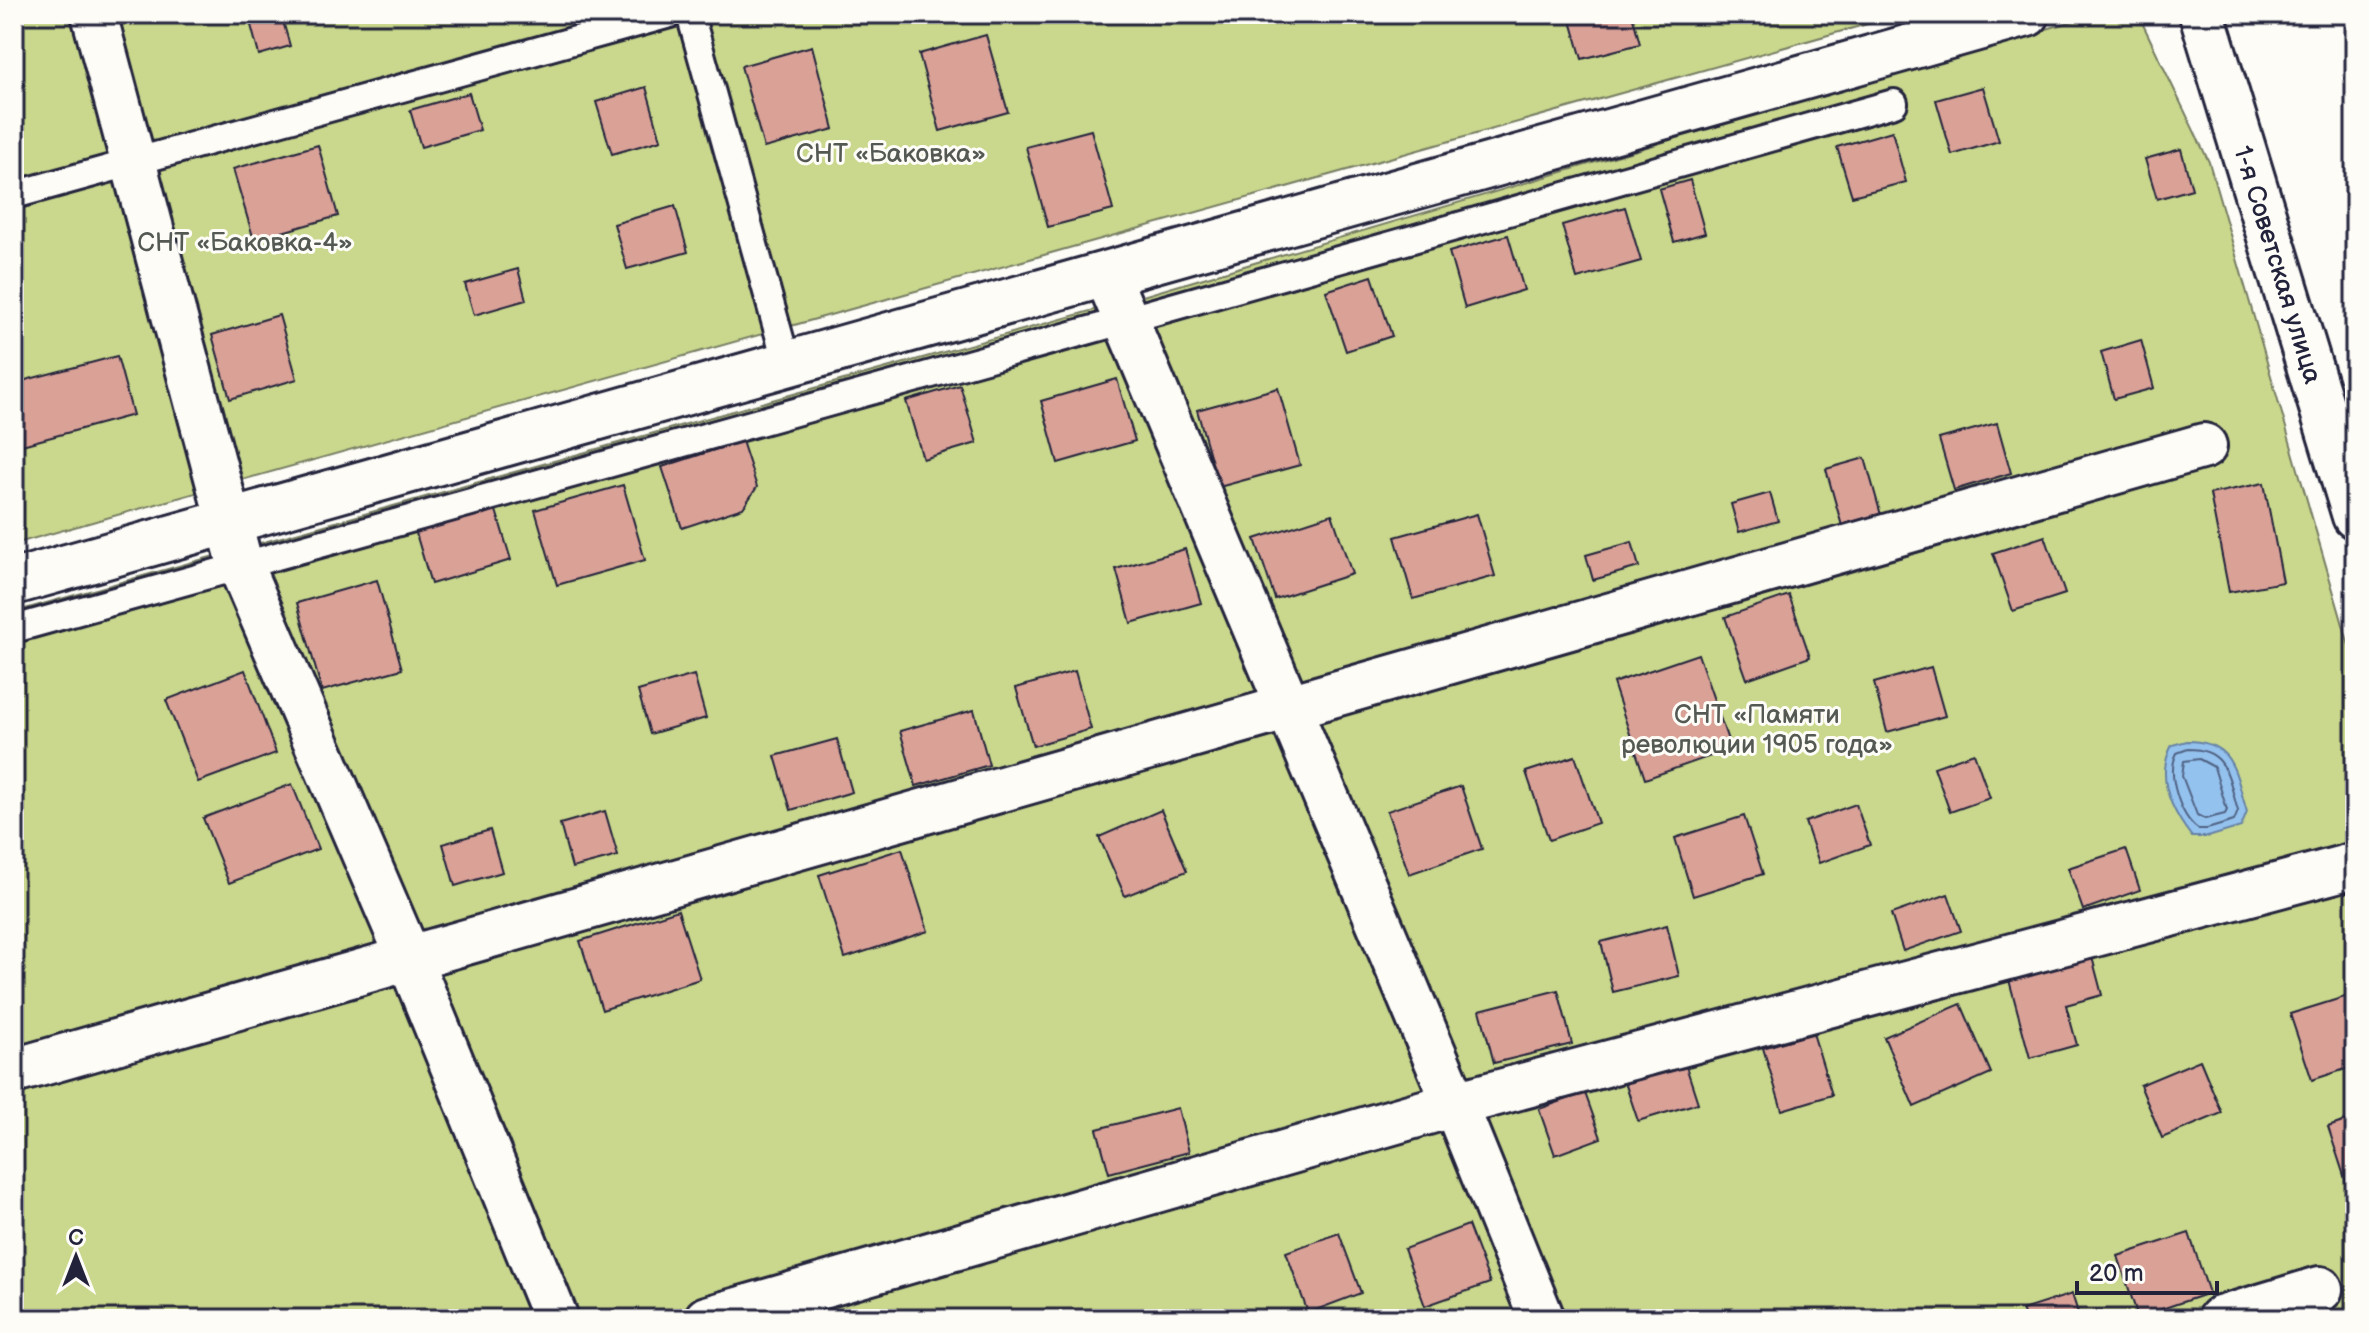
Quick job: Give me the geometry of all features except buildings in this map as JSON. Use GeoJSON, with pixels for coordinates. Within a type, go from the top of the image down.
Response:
{"type":"FeatureCollection","features":[{"type":"Feature","properties":{"kind":"street"},"geometry":{"type":"LineString","coordinates":[[94,14],[241,567],[408,956],[556,1319]]}},
{"type":"Feature","properties":{"kind":"street"},"geometry":{"type":"LineString","coordinates":[[14,582],[2027,14]]}},
{"type":"Feature","properties":{"kind":"street","name":"1-я Советская улица"},"geometry":{"type":"LineString","coordinates":[[2202,14],[2355,516]]}},
{"type":"Feature","properties":{"kind":"street"},"geometry":{"type":"LineString","coordinates":[[1107,275],[1542,1319]]}},
{"type":"Feature","properties":{"kind":"street"},"geometry":{"type":"LineString","coordinates":[[14,1071],[408,956],[2204,446]]}},
{"type":"Feature","properties":{"kind":"street"},"geometry":{"type":"LineString","coordinates":[[707,1319],[1455,1104],[2355,865]]}},
{"type":"Feature","properties":{"kind":"street"},"geometry":{"type":"LineString","coordinates":[[2220,1319],[2320,1289]]}},
{"type":"Feature","properties":{"kind":"lane"},"geometry":{"type":"LineString","coordinates":[[14,195],[670,14]]}},
{"type":"Feature","properties":{"kind":"lane"},"geometry":{"type":"LineString","coordinates":[[690,14],[787,364]]}},
{"type":"Feature","properties":{"kind":"lane"},"geometry":{"type":"LineString","coordinates":[[14,629],[1894,103]]}},
{"type":"Feature","properties":{"kind":"green space","name":"СНТ «Баковка-4»"},"geometry":{"type":"Polygon","coordinates":[[[14,14],[1903,14],[14,544],[14,14]]]}},
{"type":"Feature","properties":{"kind":"green space","name":"СНТ «Памяти революции 1905 года»"},"geometry":{"type":"Polygon","coordinates":[[[2097,14],[2138,14],[2209,162],[2355,666],[2355,1319],[14,1319],[14,612],[1119,303],[2097,14]]]}},
{"type":"Feature","properties":{"kind":"water"},"geometry":{"type":"Polygon","coordinates":[[[2187,741],[2215,747],[2230,762],[2247,812],[2241,827],[2208,837],[2192,837],[2184,827],[2168,793],[2165,769],[2172,745],[2187,741]]]}},
{"type":"Feature","properties":{"kind":"park label","name":"СНТ «Баковка»"},"geometry":{"type":"Point","coordinates":[891,153]}}]}
